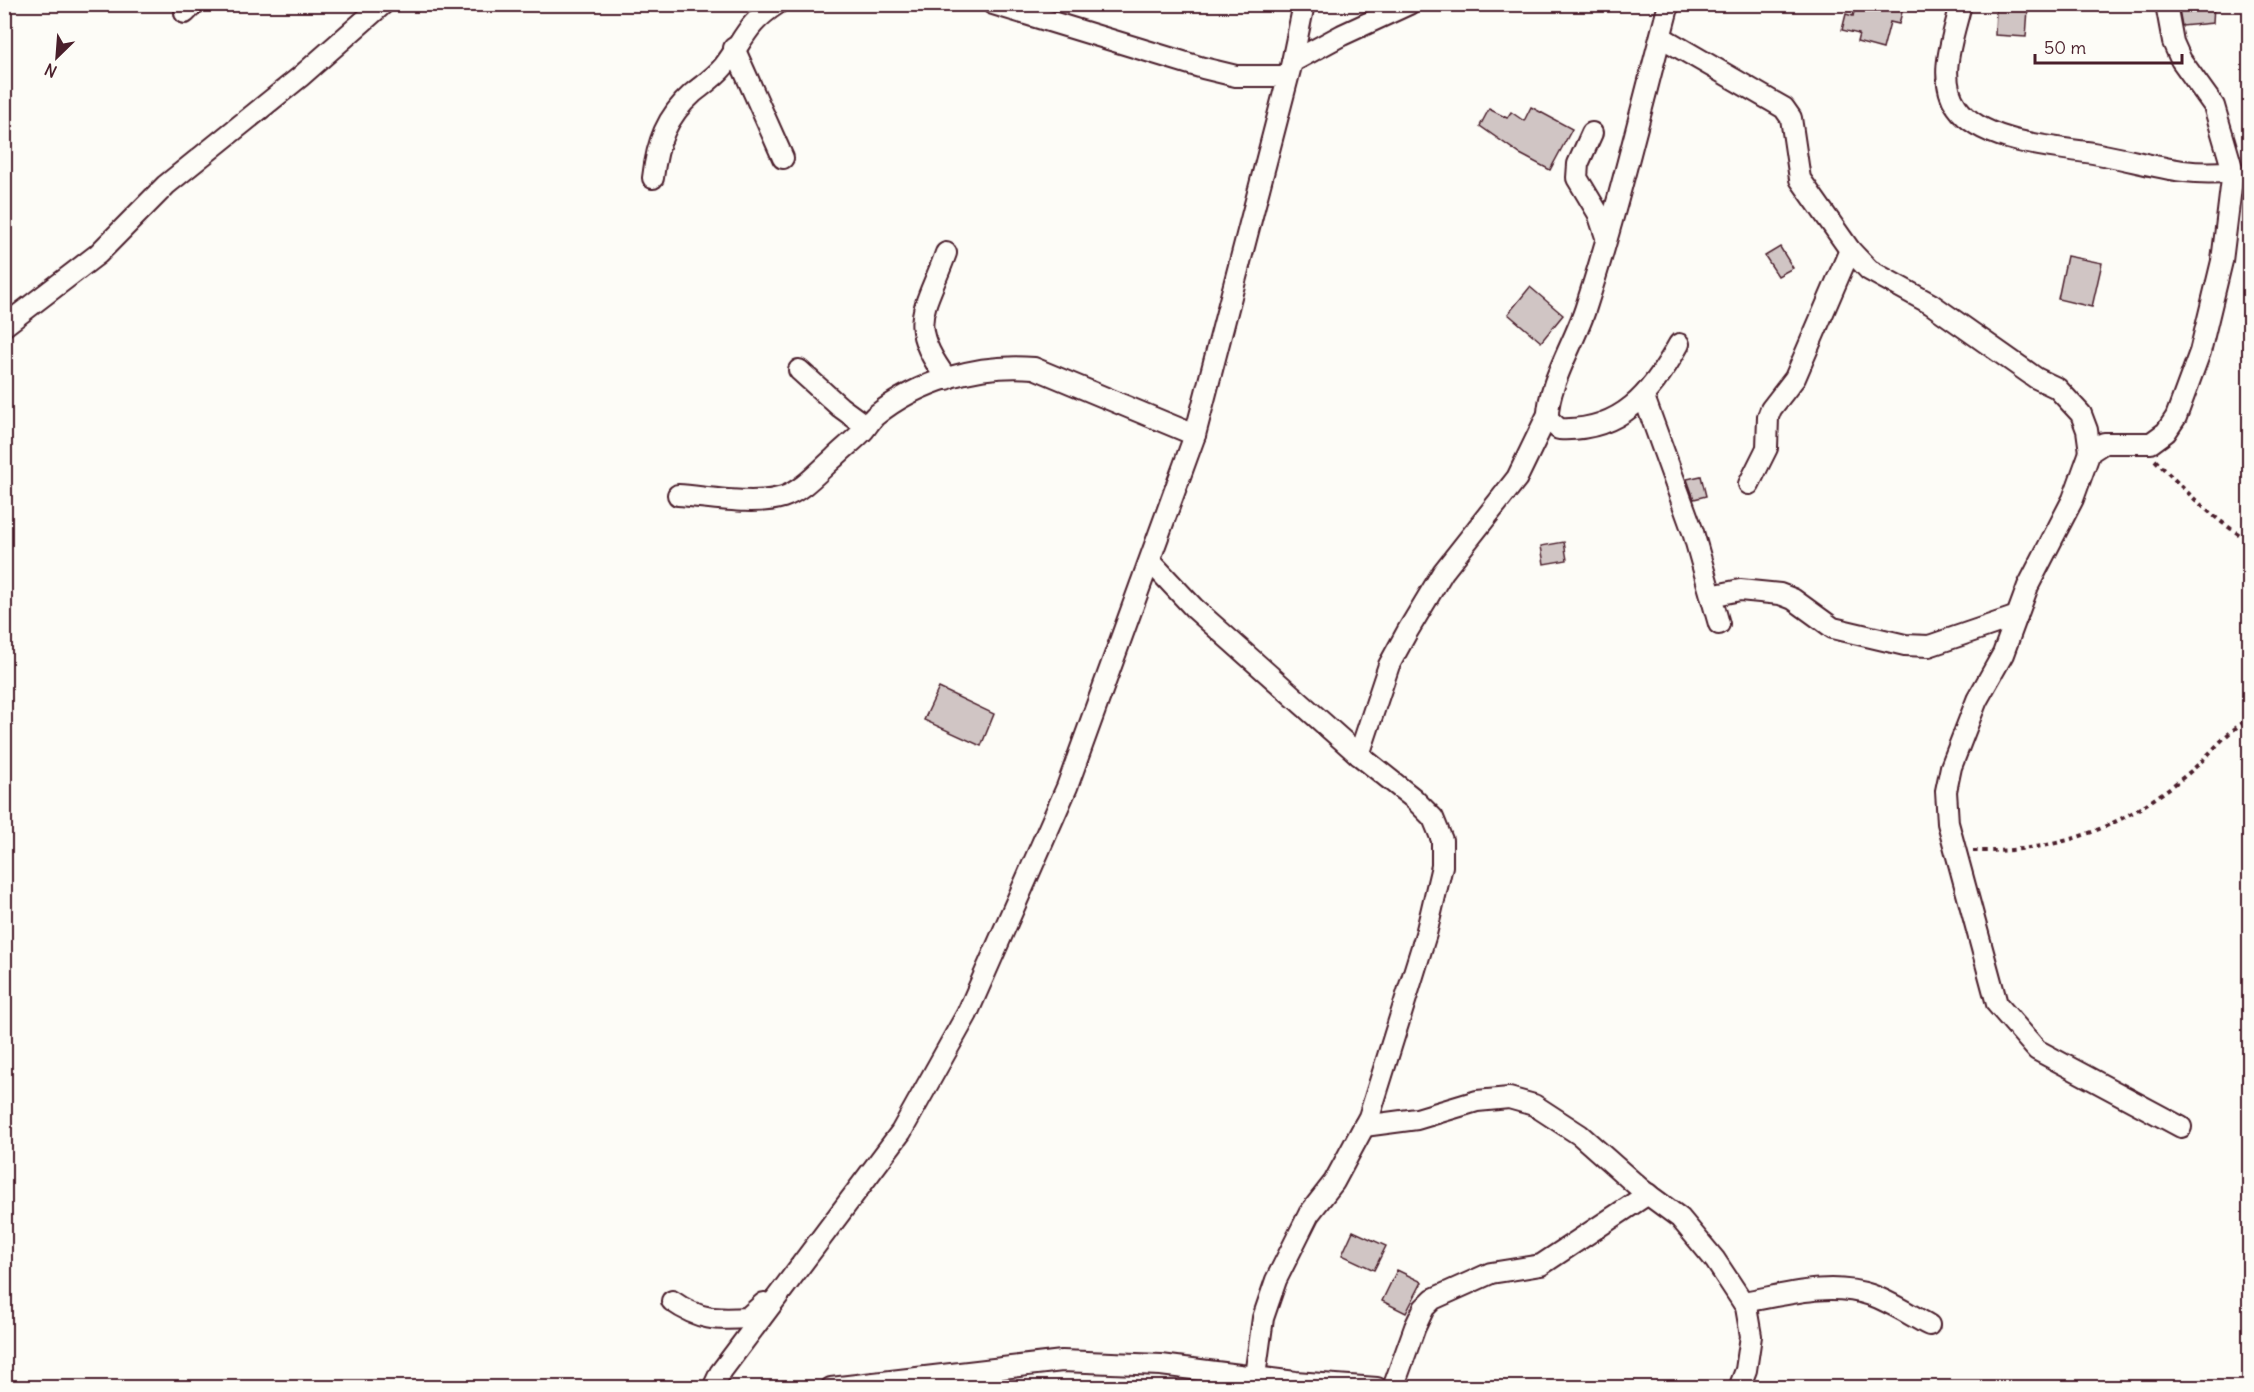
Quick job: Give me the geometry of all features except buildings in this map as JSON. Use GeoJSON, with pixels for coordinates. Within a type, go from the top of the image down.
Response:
{"type":"FeatureCollection","features":[{"type":"Feature","properties":{"kind":"street"},"geometry":{"type":"LineString","coordinates":[[4,326],[98,254],[166,185],[300,77],[383,4]]}},
{"type":"Feature","properties":{"kind":"street"},"geometry":{"type":"LineString","coordinates":[[653,178],[658,148],[667,122],[678,108],[722,68],[751,24],[777,4]]}},
{"type":"Feature","properties":{"kind":"street"},"geometry":{"type":"LineString","coordinates":[[993,4],[1203,68],[1236,75],[1290,69],[1342,35],[1409,4]]}},
{"type":"Feature","properties":{"kind":"street"},"geometry":{"type":"LineString","coordinates":[[714,1387],[720,1373],[790,1277],[901,1132],[967,1014],[1067,787],[1151,562],[1195,435],[1290,69],[1304,4]]}},
{"type":"Feature","properties":{"kind":"street"},"geometry":{"type":"LineString","coordinates":[[1359,755],[1389,665],[1407,632],[1443,572],[1516,478],[1548,414],[1553,387],[1582,317],[1606,237],[1669,4]]}},
{"type":"Feature","properties":{"kind":"street"},"geometry":{"type":"LineString","coordinates":[[1961,4],[1947,64],[1949,86],[1957,107],[1973,121],[2003,136],[2039,147],[2093,153],[2204,175],[2238,174]]}},
{"type":"Feature","properties":{"kind":"street"},"geometry":{"type":"LineString","coordinates":[[2090,452],[2104,443],[2141,445],[2151,443],[2171,424],[2200,352],[2222,261],[2238,174],[2214,106],[2181,60],[2173,42],[2166,5]]}},
{"type":"Feature","properties":{"kind":"street"},"geometry":{"type":"LineString","coordinates":[[1661,37],[1784,108],[1791,118],[1800,180],[1850,250],[1869,270],[1931,304],[2036,378],[2057,388],[2081,414],[2087,429],[2090,452],[2073,499],[2028,586],[2003,654],[1977,700],[1951,767],[1946,791],[1948,823],[1997,1004],[2013,1025],[2037,1050],[2181,1126]]}},
{"type":"Feature","properties":{"kind":"street"},"geometry":{"type":"LineString","coordinates":[[734,48],[783,158]]}},
{"type":"Feature","properties":{"kind":"street"},"geometry":{"type":"LineString","coordinates":[[1592,133],[1578,164],[1577,178],[1598,213],[1606,237]]}},
{"type":"Feature","properties":{"kind":"street"},"geometry":{"type":"LineString","coordinates":[[1749,484],[1767,448],[1768,417],[1771,409],[1795,378],[1850,250]]}},
{"type":"Feature","properties":{"kind":"street"},"geometry":{"type":"LineString","coordinates":[[946,253],[921,316],[921,330],[929,355],[947,379]]}},
{"type":"Feature","properties":{"kind":"street"},"geometry":{"type":"LineString","coordinates":[[1548,414],[1552,426],[1575,430],[1614,417],[1644,397],[1660,379],[1679,344]]}},
{"type":"Feature","properties":{"kind":"street"},"geometry":{"type":"LineString","coordinates":[[678,495],[757,500],[784,497],[804,485],[874,417],[905,396],[947,379],[1008,366],[1034,369],[1195,435]]}},
{"type":"Feature","properties":{"kind":"street"},"geometry":{"type":"LineString","coordinates":[[799,370],[840,407],[866,426]]}},
{"type":"Feature","properties":{"kind":"street"},"geometry":{"type":"LineString","coordinates":[[1644,397],[1671,467],[1719,624]]}},
{"type":"Feature","properties":{"kind":"street"},"geometry":{"type":"LineString","coordinates":[[1151,562],[1194,608],[1433,818],[1442,840],[1442,866],[1426,934],[1364,1126],[1334,1182],[1309,1214],[1276,1280],[1263,1318],[1251,1380]]}},
{"type":"Feature","properties":{"kind":"street"},"geometry":{"type":"LineString","coordinates":[[1711,596],[1740,590],[1780,594],[1793,600],[1833,628],[1905,645],[1929,646],[2017,616]]}},
{"type":"Feature","properties":{"kind":"street"},"geometry":{"type":"LineString","coordinates":[[1364,1126],[1417,1119],[1477,1101],[1509,1098],[1534,1105],[1580,1135],[1648,1194],[1680,1218],[1716,1260],[1743,1302],[1751,1336],[1746,1370],[1739,1388]]}},
{"type":"Feature","properties":{"kind":"street"},"geometry":{"type":"LineString","coordinates":[[1393,1388],[1414,1327],[1424,1308],[1433,1299],[1491,1274],[1541,1265],[1648,1194]]}},
{"type":"Feature","properties":{"kind":"street"},"geometry":{"type":"LineString","coordinates":[[672,1301],[689,1314],[707,1319],[747,1318],[790,1277]]}},
{"type":"Feature","properties":{"kind":"street"},"geometry":{"type":"LineString","coordinates":[[1743,1302],[1816,1289],[1850,1290],[1872,1296],[1929,1325]]}},
{"type":"Feature","properties":{"kind":"street"},"geometry":{"type":"LineString","coordinates":[[831,1388],[1062,1361],[1161,1365],[1251,1380],[1377,1388]]}},
{"type":"Feature","properties":{"kind":"path"},"geometry":{"type":"LineString","coordinates":[[2141,445],[2181,489],[2212,516],[2250,541]]}},
{"type":"Feature","properties":{"kind":"path"},"geometry":{"type":"LineString","coordinates":[[1955,850],[2000,852],[2060,843],[2096,833],[2172,787],[2250,719]]}}]}
